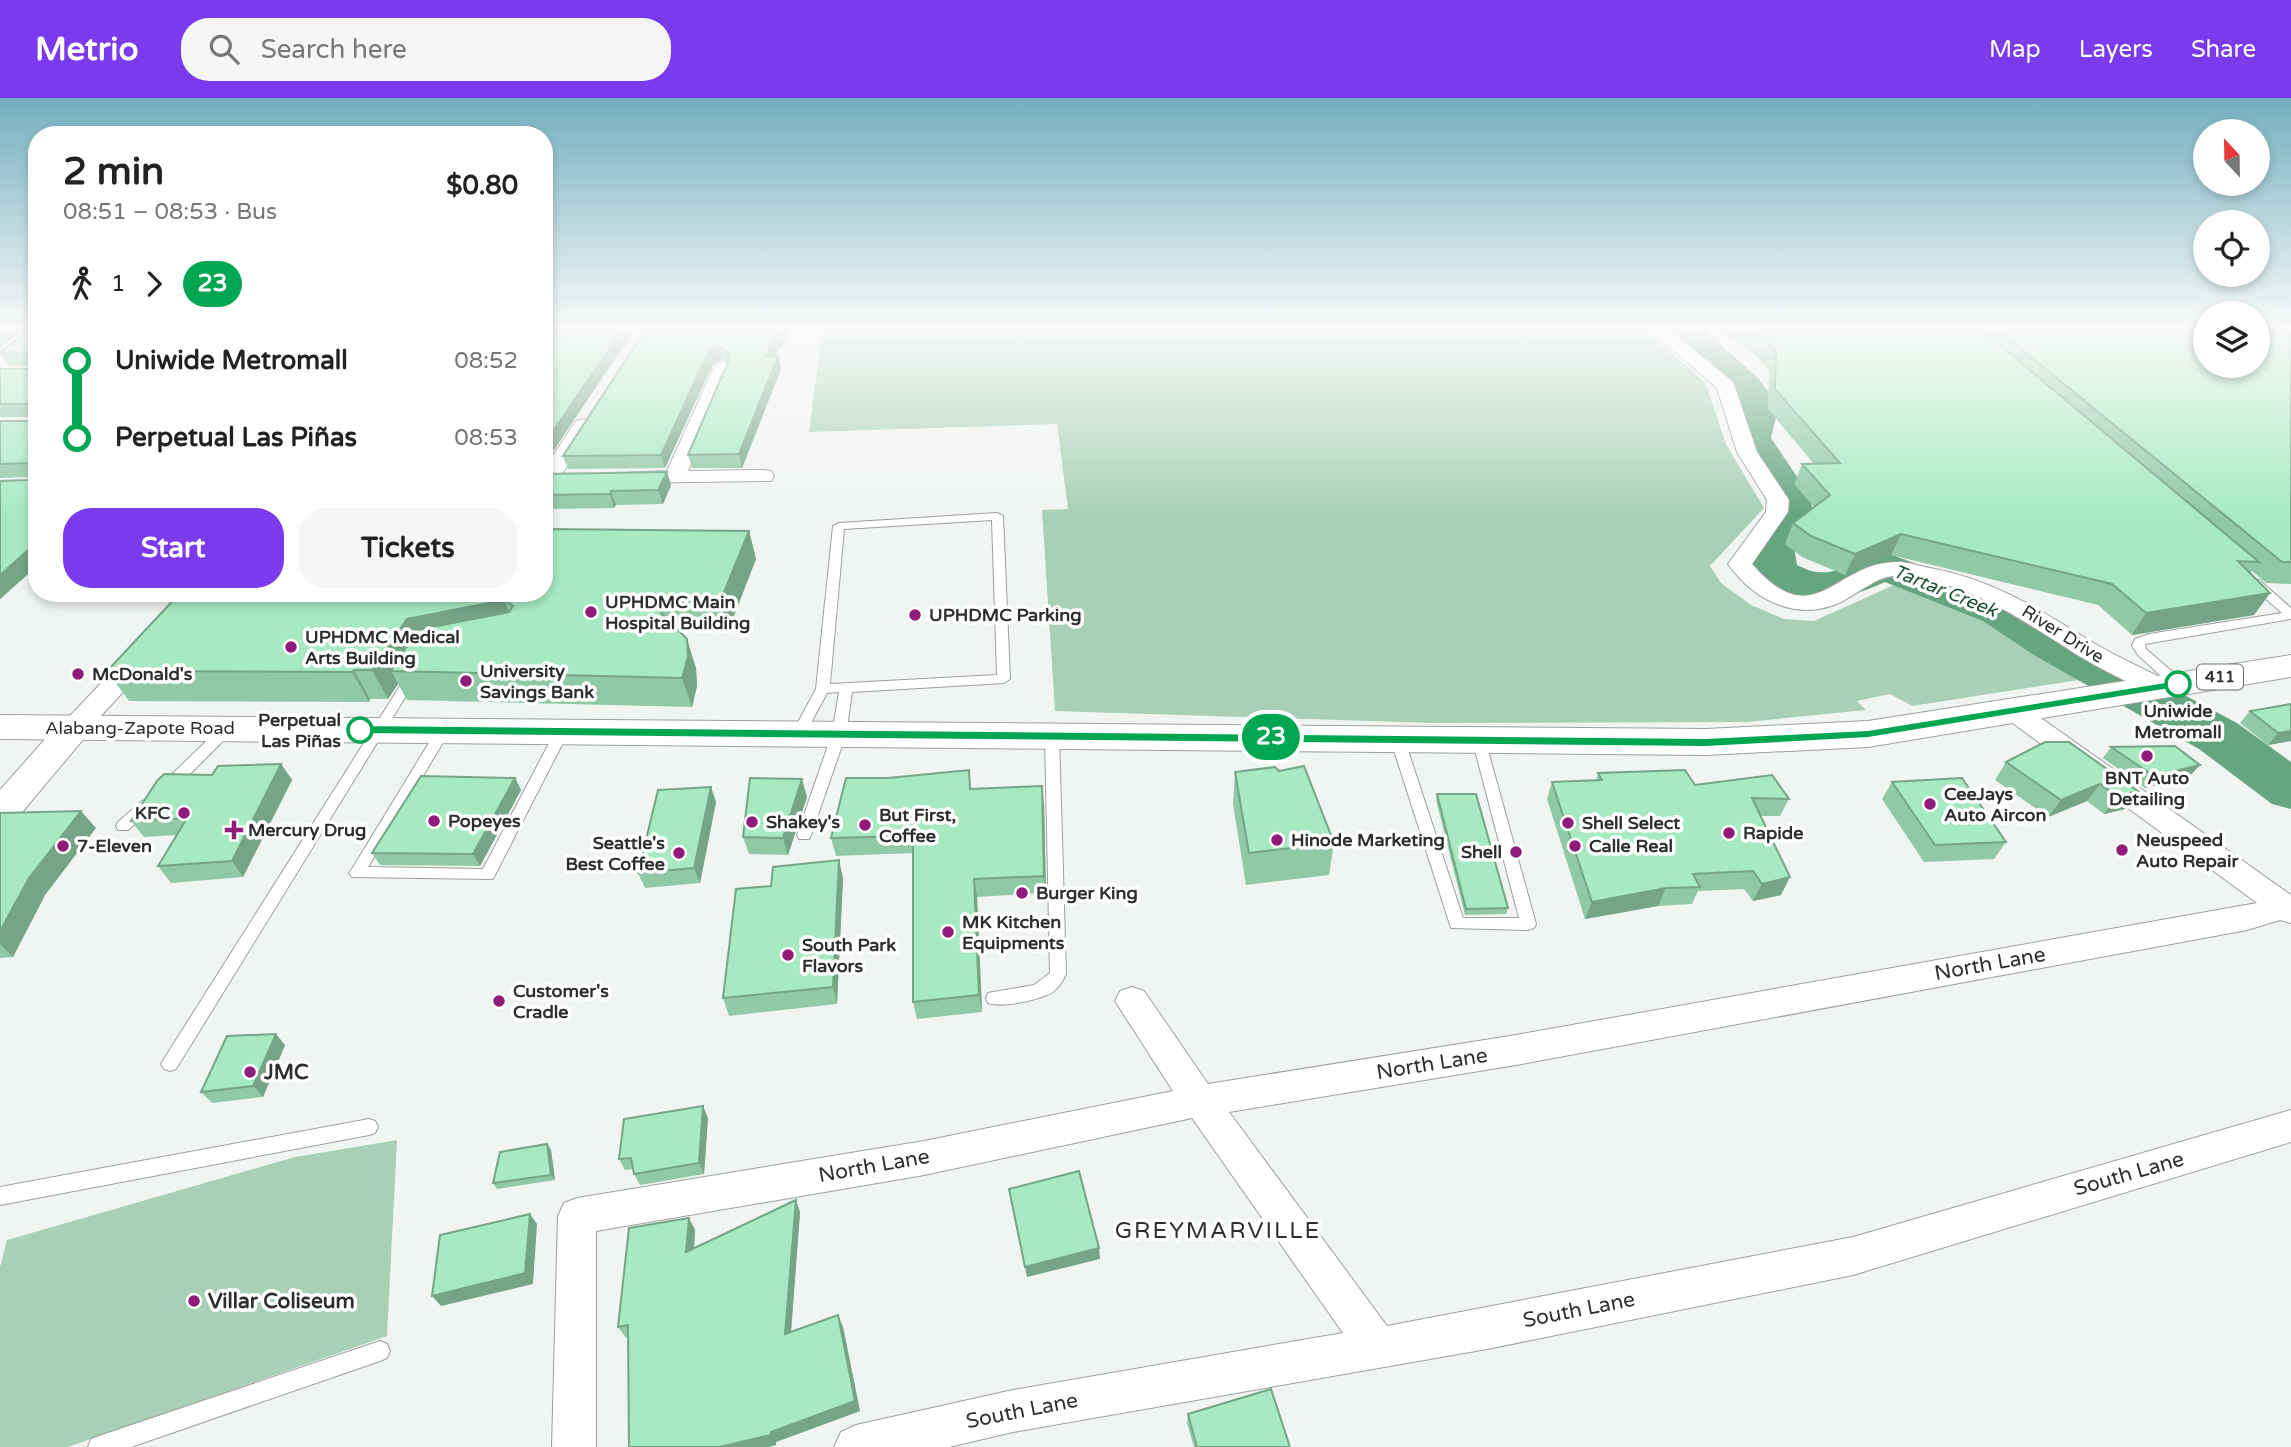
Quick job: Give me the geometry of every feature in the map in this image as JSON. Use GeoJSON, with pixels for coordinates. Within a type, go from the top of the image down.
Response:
{"type":"FeatureCollection","features":[{"type":"Feature","properties":{"kind":"highway","name":"Alabang-Zapote Road"},"geometry":{"type":"LineString","coordinates":[[0,727],[1706,742],[1868,734],[2291,666]]}},
{"type":"Feature","properties":{"kind":"street"},"geometry":{"type":"LineString","coordinates":[[675,477],[713,389]]}},
{"type":"Feature","properties":{"kind":"street","name":"River Drive"},"geometry":{"type":"LineString","coordinates":[[1727,389],[1747,452],[1777,500],[1777,512],[1740,564],[1747,575],[1781,600],[1814,604],[1877,573],[1894,569],[1935,575],[1986,588],[2029,611],[2108,662],[2162,687]]}},
{"type":"Feature","properties":{"kind":"street"},"geometry":{"type":"LineString","coordinates":[[553,469],[591,413]]}},
{"type":"Feature","properties":{"kind":"street"},"geometry":{"type":"LineString","coordinates":[[611,478],[763,476]]}},
{"type":"Feature","properties":{"kind":"street"},"geometry":{"type":"LineString","coordinates":[[553,479],[573,479]]}},
{"type":"Feature","properties":{"kind":"street"},"geometry":{"type":"LineString","coordinates":[[0,814],[155,642]]}},
{"type":"Feature","properties":{"kind":"street"},"geometry":{"type":"LineString","coordinates":[[2015,712],[2288,909]]}},
{"type":"Feature","properties":{"kind":"street","name":"North Lane"},"geometry":{"type":"LineString","coordinates":[[574,1447],[577,1216],[924,1158],[1200,1101],[1540,1046],[2288,909]]}},
{"type":"Feature","properties":{"kind":"street"},"geometry":{"type":"LineString","coordinates":[[1132,1001],[1200,1101],[1378,1348]]}},
{"type":"Feature","properties":{"kind":"street","name":"South Lane"},"geometry":{"type":"LineString","coordinates":[[856,1447],[1013,1411],[1378,1348],[1853,1256],[2291,1126]]}},
{"type":"Feature","properties":{"kind":"lane"},"geometry":{"type":"LineString","coordinates":[[799,735],[823,689],[839,526],[997,516],[1004,679],[823,689]]}},
{"type":"Feature","properties":{"kind":"lane"},"geometry":{"type":"LineString","coordinates":[[2249,578],[2291,615]]}},
{"type":"Feature","properties":{"kind":"lane"},"geometry":{"type":"LineString","coordinates":[[2162,687],[2138,646],[2139,642],[2149,638],[2291,615]]}},
{"type":"Feature","properties":{"kind":"lane"},"geometry":{"type":"LineString","coordinates":[[170,1064],[419,665]]}},
{"type":"Feature","properties":{"kind":"lane"},"geometry":{"type":"LineString","coordinates":[[804,835],[839,734],[846,689]]}},
{"type":"Feature","properties":{"kind":"lane"},"geometry":{"type":"LineString","coordinates":[[123,826],[182,774],[227,729]]}},
{"type":"Feature","properties":{"kind":"lane"},"geometry":{"type":"LineString","coordinates":[[443,731],[357,873],[488,876],[561,733]]}},
{"type":"Feature","properties":{"kind":"lane"},"geometry":{"type":"LineString","coordinates":[[994,998],[1040,991],[1049,987],[1058,974],[1052,735]]}},
{"type":"Feature","properties":{"kind":"lane"},"geometry":{"type":"LineString","coordinates":[[1397,738],[1457,924],[1528,924],[1479,738]]}},
{"type":"Feature","properties":{"kind":"lane"},"geometry":{"type":"LineString","coordinates":[[0,1196],[369,1126]]}},
{"type":"Feature","properties":{"kind":"lane"},"geometry":{"type":"LineString","coordinates":[[99,1447],[380,1351]]}},
{"type":"Feature","properties":{"kind":"green space"},"geometry":{"type":"Polygon","coordinates":[[[815,389],[1707,389],[1726,444],[1764,508],[1710,566],[1721,583],[1751,605],[1784,619],[1814,621],[1896,584],[1965,598],[2092,678],[1912,706],[1890,694],[1857,701],[1866,710],[1747,722],[1431,723],[1055,711],[1042,510],[1068,509],[1057,424],[809,432],[815,389]]]}},
{"type":"Feature","properties":{"kind":"green space","name":"Villar Coliseum"},"geometry":{"type":"Polygon","coordinates":[[[397,1140],[387,1336],[68,1447],[0,1447],[0,1267],[7,1240],[295,1157],[397,1140]]]}},
{"type":"Feature","properties":{"kind":"building"},"geometry":{"type":"Polygon","coordinates":[[[0,389],[28,389],[28,404],[0,404],[0,389]]]}},
{"type":"Feature","properties":{"kind":"building"},"geometry":{"type":"Polygon","coordinates":[[[553,389],[582,389],[553,431],[553,389]]]}},
{"type":"Feature","properties":{"kind":"building"},"geometry":{"type":"Polygon","coordinates":[[[607,389],[691,389],[661,455],[563,456],[607,389]]]}},
{"type":"Feature","properties":{"kind":"building"},"geometry":{"type":"Polygon","coordinates":[[[716,389],[765,389],[739,454],[688,455],[716,389]]]}},
{"type":"Feature","properties":{"kind":"building"},"geometry":{"type":"Polygon","coordinates":[[[1775,389],[2052,389],[2259,562],[2238,561],[2270,593],[2146,613],[2112,584],[1901,534],[1855,554],[1811,536],[1793,523],[1830,495],[1802,464],[1840,463],[1775,389]]]}},
{"type":"Feature","properties":{"kind":"building"},"geometry":{"type":"Polygon","coordinates":[[[2070,389],[2291,389],[2291,562],[2282,562],[2070,389]]]}},
{"type":"Feature","properties":{"kind":"building"},"geometry":{"type":"Polygon","coordinates":[[[0,421],[28,421],[28,463],[0,464],[0,421]]]}},
{"type":"Feature","properties":{"kind":"building"},"geometry":{"type":"Polygon","coordinates":[[[667,472],[658,490],[611,491],[610,494],[553,495],[553,474],[667,472]]]}},
{"type":"Feature","properties":{"kind":"building"},"geometry":{"type":"Polygon","coordinates":[[[28,480],[28,550],[0,575],[0,481],[28,480]]]}},
{"type":"Feature","properties":{"kind":"building"},"geometry":{"type":"Polygon","coordinates":[[[553,529],[749,531],[720,602],[650,602],[687,639],[688,657],[682,678],[391,671],[417,630],[509,612],[513,606],[507,602],[553,602],[553,529]]]}},
{"type":"Feature","properties":{"kind":"building"},"geometry":{"type":"Polygon","coordinates":[[[172,602],[494,602],[407,619],[372,670],[107,671],[172,602]]]}},
{"type":"Feature","properties":{"kind":"building"},"geometry":{"type":"Polygon","coordinates":[[[2291,704],[2291,731],[2278,733],[2250,711],[2291,704]]]}},
{"type":"Feature","properties":{"kind":"building"},"geometry":{"type":"Polygon","coordinates":[[[2045,742],[2069,742],[2138,791],[2117,796],[2100,784],[2061,800],[2006,762],[2045,742]]]}},
{"type":"Feature","properties":{"kind":"building"},"geometry":{"type":"Polygon","coordinates":[[[2175,746],[2200,765],[2154,776],[2111,747],[2175,746]]]}},
{"type":"Feature","properties":{"kind":"building"},"geometry":{"type":"Polygon","coordinates":[[[281,764],[232,861],[158,866],[187,818],[131,821],[164,774],[212,775],[218,766],[281,764]]]}},
{"type":"Feature","properties":{"kind":"building"},"geometry":{"type":"Polygon","coordinates":[[[1304,766],[1334,843],[1249,853],[1235,772],[1275,767],[1279,771],[1304,766]]]}},
{"type":"Feature","properties":{"kind":"building"},"geometry":{"type":"Polygon","coordinates":[[[969,770],[970,789],[1042,786],[1044,876],[974,879],[979,995],[913,1002],[913,836],[831,838],[846,778],[888,778],[969,770]]]}},
{"type":"Feature","properties":{"kind":"building"},"geometry":{"type":"Polygon","coordinates":[[[1685,770],[1695,785],[1772,775],[1789,799],[1752,798],[1790,877],[1762,884],[1753,871],[1693,874],[1700,887],[1666,888],[1592,902],[1552,782],[1602,780],[1598,773],[1685,770]]]}},
{"type":"Feature","properties":{"kind":"building"},"geometry":{"type":"Polygon","coordinates":[[[421,776],[515,778],[473,854],[372,853],[421,776]]]}},
{"type":"Feature","properties":{"kind":"building"},"geometry":{"type":"Polygon","coordinates":[[[750,778],[802,779],[783,838],[743,837],[750,778]]]}},
{"type":"Feature","properties":{"kind":"building"},"geometry":{"type":"Polygon","coordinates":[[[1962,778],[2006,842],[1935,845],[1892,782],[1962,778]]]}},
{"type":"Feature","properties":{"kind":"building","name":"Seattle's Best Coffee"},"geometry":{"type":"Polygon","coordinates":[[[711,787],[694,868],[638,873],[658,790],[711,787]]]}},
{"type":"Feature","properties":{"kind":"building"},"geometry":{"type":"Polygon","coordinates":[[[1437,794],[1476,794],[1508,908],[1466,909],[1437,794]]]}},
{"type":"Feature","properties":{"kind":"building"},"geometry":{"type":"Polygon","coordinates":[[[81,811],[29,878],[0,931],[0,813],[81,811]]]}},
{"type":"Feature","properties":{"kind":"building","name":"South Park Flavors"},"geometry":{"type":"Polygon","coordinates":[[[839,860],[833,987],[723,998],[736,889],[771,886],[773,867],[839,860]]]}},
{"type":"Feature","properties":{"kind":"building"},"geometry":{"type":"Polygon","coordinates":[[[276,1034],[253,1086],[201,1092],[227,1036],[276,1034]]]}},
{"type":"Feature","properties":{"kind":"building"},"geometry":{"type":"Polygon","coordinates":[[[703,1106],[699,1163],[634,1174],[631,1158],[619,1159],[624,1119],[703,1106]]]}},
{"type":"Feature","properties":{"kind":"building"},"geometry":{"type":"Polygon","coordinates":[[[547,1144],[551,1175],[493,1183],[500,1152],[547,1144]]]}},
{"type":"Feature","properties":{"kind":"building"},"geometry":{"type":"Polygon","coordinates":[[[1079,1171],[1099,1248],[1025,1267],[1009,1189],[1079,1171]]]}},
{"type":"Feature","properties":{"kind":"building"},"geometry":{"type":"Polygon","coordinates":[[[796,1200],[785,1334],[838,1315],[855,1401],[771,1432],[771,1435],[719,1447],[629,1447],[628,1325],[618,1327],[629,1228],[689,1218],[686,1252],[796,1200]]]}},
{"type":"Feature","properties":{"kind":"building"},"geometry":{"type":"Polygon","coordinates":[[[530,1214],[525,1273],[432,1296],[440,1235],[530,1214]]]}},
{"type":"Feature","properties":{"kind":"building"},"geometry":{"type":"Polygon","coordinates":[[[1271,1389],[1290,1447],[1197,1447],[1188,1414],[1271,1389]]]}},
{"type":"Feature","properties":{"kind":"waterway","name":"Tartar Creek"},"geometry":{"type":"LineString","coordinates":[[1747,389],[1760,405],[1751,438],[1787,493],[1794,516],[1771,538],[1775,571],[1805,586],[1817,588],[1841,584],[1884,566],[2000,611],[2051,644],[2218,736],[2291,790]]}},
{"type":"Feature","properties":{"kind":"bus line","name":"23"},"geometry":{"type":"LineString","coordinates":[[360,730],[1706,742],[1868,734],[2178,684]]}},
{"type":"Feature","properties":{"kind":"place","name":"UPHDMC Main Hospital Building"},"geometry":{"type":"Point","coordinates":[591,612]}},
{"type":"Feature","properties":{"kind":"place","name":"UPHDMC Parking"},"geometry":{"type":"Point","coordinates":[915,615]}},
{"type":"Feature","properties":{"kind":"place","name":"UPHDMC Medical Arts Building"},"geometry":{"type":"Point","coordinates":[291,647]}},
{"type":"Feature","properties":{"kind":"place","name":"McDonald's"},"geometry":{"type":"Point","coordinates":[78,674]}},
{"type":"Feature","properties":{"kind":"place","name":"University Savings Bank"},"geometry":{"type":"Point","coordinates":[466,681]}},
{"type":"Feature","properties":{"kind":"place","name":"Uniwide Metromall"},"geometry":{"type":"Point","coordinates":[2178,684]}},
{"type":"Feature","properties":{"kind":"place","name":"Perpetual Las Piñas"},"geometry":{"type":"Point","coordinates":[360,730]}},
{"type":"Feature","properties":{"kind":"place","name":"BNT Auto Detailing"},"geometry":{"type":"Point","coordinates":[2147,756]}},
{"type":"Feature","properties":{"kind":"place","name":"CeeJays Auto Aircon"},"geometry":{"type":"Point","coordinates":[1930,804]}},
{"type":"Feature","properties":{"kind":"place","name":"KFC"},"geometry":{"type":"Point","coordinates":[184,813]}},
{"type":"Feature","properties":{"kind":"place","name":"Popeyes"},"geometry":{"type":"Point","coordinates":[434,821]}},
{"type":"Feature","properties":{"kind":"place","name":"Shakey's"},"geometry":{"type":"Point","coordinates":[752,822]}},
{"type":"Feature","properties":{"kind":"place","name":"Shell Select"},"geometry":{"type":"Point","coordinates":[1568,823]}},
{"type":"Feature","properties":{"kind":"place","name":"But First, Coffee"},"geometry":{"type":"Point","coordinates":[865,825]}},
{"type":"Feature","properties":{"kind":"place","name":"Mercury Drug"},"geometry":{"type":"Point","coordinates":[234,830]}},
{"type":"Feature","properties":{"kind":"place","name":"Rapide"},"geometry":{"type":"Point","coordinates":[1729,833]}},
{"type":"Feature","properties":{"kind":"place","name":"Hinode Marketing"},"geometry":{"type":"Point","coordinates":[1277,840]}},
{"type":"Feature","properties":{"kind":"place","name":"7-Eleven"},"geometry":{"type":"Point","coordinates":[63,846]}},
{"type":"Feature","properties":{"kind":"place","name":"Calle Real"},"geometry":{"type":"Point","coordinates":[1575,846]}},
{"type":"Feature","properties":{"kind":"place","name":"Neuspeed Auto Repair"},"geometry":{"type":"Point","coordinates":[2122,850]}},
{"type":"Feature","properties":{"kind":"place","name":"Shell"},"geometry":{"type":"Point","coordinates":[1516,852]}},
{"type":"Feature","properties":{"kind":"place","name":"Seattle's Best Coffee"},"geometry":{"type":"Point","coordinates":[679,853]}},
{"type":"Feature","properties":{"kind":"place","name":"Burger King"},"geometry":{"type":"Point","coordinates":[1022,893]}},
{"type":"Feature","properties":{"kind":"place","name":"MK Kitchen Equipments"},"geometry":{"type":"Point","coordinates":[948,932]}},
{"type":"Feature","properties":{"kind":"place","name":"South Park Flavors"},"geometry":{"type":"Point","coordinates":[788,955]}},
{"type":"Feature","properties":{"kind":"place","name":"Customer's Cradle"},"geometry":{"type":"Point","coordinates":[499,1001]}},
{"type":"Feature","properties":{"kind":"place","name":"JMC"},"geometry":{"type":"Point","coordinates":[250,1072]}},
{"type":"Feature","properties":{"kind":"place","name":"Villar Coliseum"},"geometry":{"type":"Point","coordinates":[194,1301]}},
{"type":"Feature","properties":{"kind":"district","name":"GREYMARVILLE"},"geometry":{"type":"Point","coordinates":[1218,1231]}}]}
